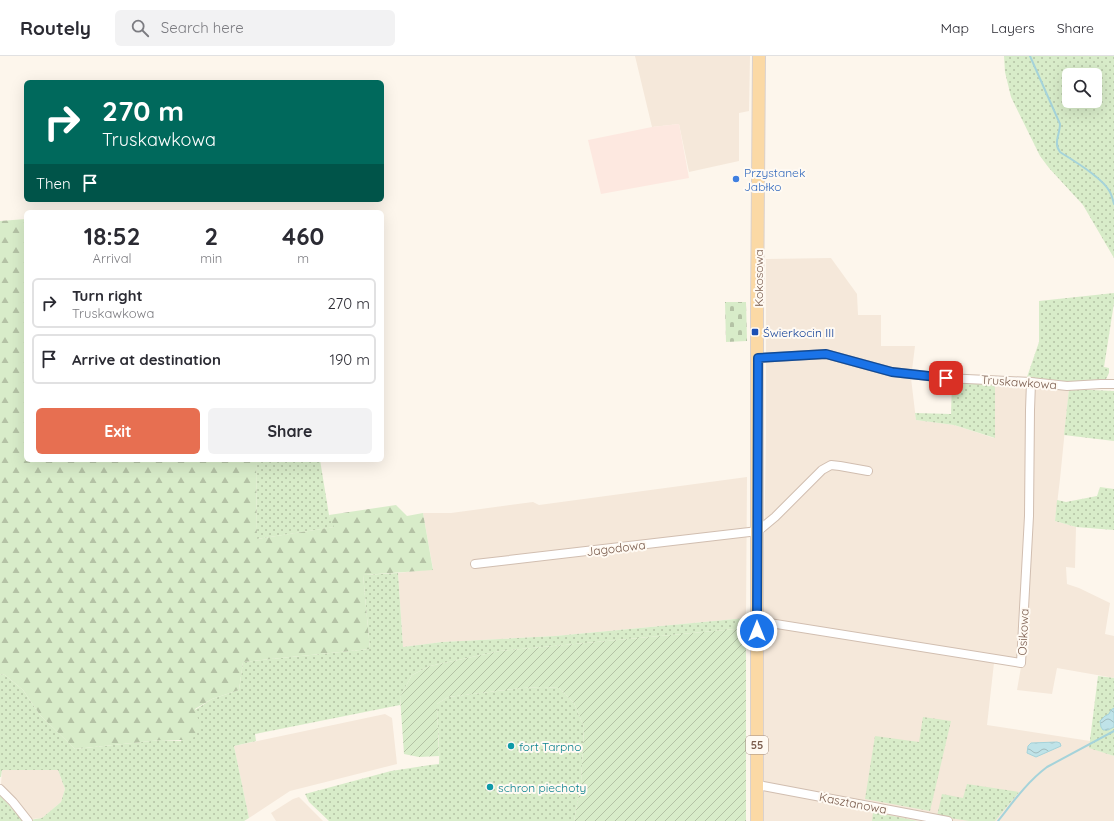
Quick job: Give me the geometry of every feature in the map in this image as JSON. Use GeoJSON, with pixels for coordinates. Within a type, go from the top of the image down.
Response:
{"type":"FeatureCollection","features":[{"type":"Feature","properties":{"kind":"main road","name":"Kokosowa"},"geometry":{"type":"LineString","coordinates":[[758,621],[759,56]]}},
{"type":"Feature","properties":{"kind":"main road","name":"55"},"geometry":{"type":"LineString","coordinates":[[757,821],[758,621]]}},
{"type":"Feature","properties":{"kind":"street","name":"Truskawkowa"},"geometry":{"type":"LineString","coordinates":[[758,358],[826,354],[892,372],[946,378],[1031,382],[1067,386],[1114,384]]}},
{"type":"Feature","properties":{"kind":"street","name":"Osikowa"},"geometry":{"type":"LineString","coordinates":[[758,621],[1022,663],[1029,516],[1031,382]]}},
{"type":"Feature","properties":{"kind":"street"},"geometry":{"type":"LineString","coordinates":[[758,531],[775,517],[822,470],[831,466],[840,466],[868,471]]}},
{"type":"Feature","properties":{"kind":"street","name":"Jagodowa"},"geometry":{"type":"LineString","coordinates":[[475,564],[758,531]]}},
{"type":"Feature","properties":{"kind":"street","name":"Kasztanowa"},"geometry":{"type":"LineString","coordinates":[[757,786],[948,821]]}},
{"type":"Feature","properties":{"kind":"street"},"geometry":{"type":"LineString","coordinates":[[0,789],[13,802],[28,821]]}},
{"type":"Feature","properties":{"kind":"shaded area"},"geometry":{"type":"Polygon","coordinates":[[[635,56],[750,56],[749,111],[739,113],[739,161],[689,172],[679,124],[652,127],[635,56]]]}},
{"type":"Feature","properties":{"kind":"shaded area"},"geometry":{"type":"Polygon","coordinates":[[[679,124],[689,178],[601,194],[588,140],[652,127],[679,124]]]}},
{"type":"Feature","properties":{"kind":"shaded area"},"geometry":{"type":"Polygon","coordinates":[[[831,258],[857,294],[858,315],[881,315],[881,346],[915,346],[911,378],[916,420],[954,425],[994,438],[995,383],[1069,389],[1055,521],[1076,527],[1075,568],[1066,567],[1067,584],[1110,603],[1105,634],[1114,636],[1114,678],[1057,668],[1052,694],[1017,690],[1021,667],[994,663],[987,725],[1090,741],[1090,748],[1114,756],[1114,821],[764,821],[763,616],[766,433],[766,259],[831,258]]]}},
{"type":"Feature","properties":{"kind":"shaded area"},"geometry":{"type":"Polygon","coordinates":[[[747,477],[746,618],[555,636],[442,642],[403,647],[398,573],[433,569],[423,513],[451,513],[533,502],[539,505],[747,477]]]}},
{"type":"Feature","properties":{"kind":"shaded area"},"geometry":{"type":"Polygon","coordinates":[[[385,714],[392,718],[397,764],[290,791],[249,818],[234,746],[385,714]]]}},
{"type":"Feature","properties":{"kind":"shaded area"},"geometry":{"type":"Polygon","coordinates":[[[2,770],[58,770],[65,789],[61,802],[42,818],[32,819],[1,784],[2,770]]]}},
{"type":"Feature","properties":{"kind":"shaded area"},"geometry":{"type":"Polygon","coordinates":[[[299,797],[323,821],[276,821],[271,813],[293,799],[299,797]]]}},
{"type":"Feature","properties":{"kind":"green space"},"geometry":{"type":"Polygon","coordinates":[[[1004,56],[1114,56],[1114,258],[1083,205],[1040,156],[1011,97],[1005,72],[1004,56]]]}},
{"type":"Feature","properties":{"kind":"green space"},"geometry":{"type":"Polygon","coordinates":[[[24,219],[24,462],[256,462],[257,539],[334,527],[329,515],[396,505],[407,516],[423,513],[433,570],[363,575],[370,649],[243,662],[239,690],[212,699],[195,709],[200,725],[192,740],[161,740],[75,749],[40,715],[23,690],[5,675],[0,674],[0,221],[24,219]]]}},
{"type":"Feature","properties":{"kind":"green space"},"geometry":{"type":"Polygon","coordinates":[[[1114,293],[1114,303],[1104,367],[1109,368],[1109,373],[1106,379],[1072,382],[1027,377],[1039,342],[1039,301],[1114,293]]]}},
{"type":"Feature","properties":{"kind":"green space"},"geometry":{"type":"Polygon","coordinates":[[[725,302],[746,302],[747,341],[726,342],[725,302]]]}},
{"type":"Feature","properties":{"kind":"green space"},"geometry":{"type":"Polygon","coordinates":[[[952,382],[995,383],[995,438],[954,425],[916,420],[915,413],[951,414],[952,382]]]}},
{"type":"Feature","properties":{"kind":"green space"},"geometry":{"type":"Polygon","coordinates":[[[1069,389],[1114,391],[1114,441],[1064,435],[1069,389]]]}},
{"type":"Feature","properties":{"kind":"green space"},"geometry":{"type":"Polygon","coordinates":[[[256,462],[320,462],[329,515],[335,527],[257,539],[256,462]]]}},
{"type":"Feature","properties":{"kind":"green space"},"geometry":{"type":"Polygon","coordinates":[[[1100,487],[1114,489],[1114,530],[1076,527],[1055,521],[1057,500],[1066,502],[1097,496],[1100,487]]]}},
{"type":"Feature","properties":{"kind":"green space"},"geometry":{"type":"Polygon","coordinates":[[[398,573],[403,647],[442,642],[555,636],[746,618],[746,628],[500,651],[430,666],[412,675],[400,697],[400,705],[255,734],[256,741],[234,746],[249,818],[244,821],[23,821],[42,818],[61,802],[65,789],[58,770],[2,770],[0,777],[0,674],[5,675],[23,690],[40,715],[75,749],[161,740],[181,741],[195,710],[212,699],[239,690],[243,662],[370,649],[363,575],[398,573]]]}},
{"type":"Feature","properties":{"kind":"green space"},"geometry":{"type":"Polygon","coordinates":[[[746,628],[746,821],[574,821],[581,783],[584,727],[574,703],[559,688],[522,688],[448,697],[437,704],[439,756],[419,757],[404,754],[400,697],[412,675],[430,666],[500,651],[746,628]]]}},
{"type":"Feature","properties":{"kind":"green space"},"geometry":{"type":"Polygon","coordinates":[[[1098,676],[1114,678],[1114,708],[1109,715],[1108,730],[1114,727],[1114,756],[1089,748],[1098,676]]]}},
{"type":"Feature","properties":{"kind":"green space","name":"fort Tarpno"},"geometry":{"type":"Polygon","coordinates":[[[522,688],[559,688],[574,703],[584,727],[581,783],[574,821],[329,821],[309,802],[305,794],[391,771],[439,764],[437,704],[448,697],[522,688]]]}},
{"type":"Feature","properties":{"kind":"green space"},"geometry":{"type":"Polygon","coordinates":[[[923,717],[951,721],[930,811],[865,799],[875,736],[919,742],[923,717]]]}},
{"type":"Feature","properties":{"kind":"green space"},"geometry":{"type":"Polygon","coordinates":[[[967,784],[1019,792],[995,821],[969,821],[937,816],[942,794],[963,798],[967,784]]]}},
{"type":"Feature","properties":{"kind":"green space"},"geometry":{"type":"Polygon","coordinates":[[[0,795],[23,821],[0,821],[0,795]]]}},
{"type":"Feature","properties":{"kind":"green space"},"geometry":{"type":"Polygon","coordinates":[[[873,812],[918,821],[872,821],[873,812]]]}},
{"type":"Feature","properties":{"kind":"water"},"geometry":{"type":"Polygon","coordinates":[[[1114,708],[1114,727],[1108,730],[1103,730],[1100,721],[1114,708]]]}},
{"type":"Feature","properties":{"kind":"water"},"geometry":{"type":"Polygon","coordinates":[[[1031,743],[1060,743],[1061,746],[1036,757],[1027,753],[1028,746],[1031,743]]]}},
{"type":"Feature","properties":{"kind":"waterway"},"geometry":{"type":"LineString","coordinates":[[1030,56],[1060,124],[1057,142],[1058,149],[1060,152],[1088,170],[1101,181],[1110,192],[1114,204]]}},
{"type":"Feature","properties":{"kind":"waterway"},"geometry":{"type":"LineString","coordinates":[[998,821],[1027,786],[1047,767],[1114,731]]}},
{"type":"Feature","properties":{"kind":"place","name":"Przystanek Jabłko"},"geometry":{"type":"Point","coordinates":[736,179]}},
{"type":"Feature","properties":{"kind":"place","name":"Świerkocin III"},"geometry":{"type":"Point","coordinates":[755,332]}},
{"type":"Feature","properties":{"kind":"place","name":"fort Tarpno"},"geometry":{"type":"Point","coordinates":[511,746]}},
{"type":"Feature","properties":{"kind":"place","name":"schron piechoty"},"geometry":{"type":"Point","coordinates":[490,787]}},
{"type":"Feature","properties":{"kind":"route"},"geometry":{"type":"LineString","coordinates":[[757,631],[758,358],[826,354],[892,372],[946,378]]}}]}
